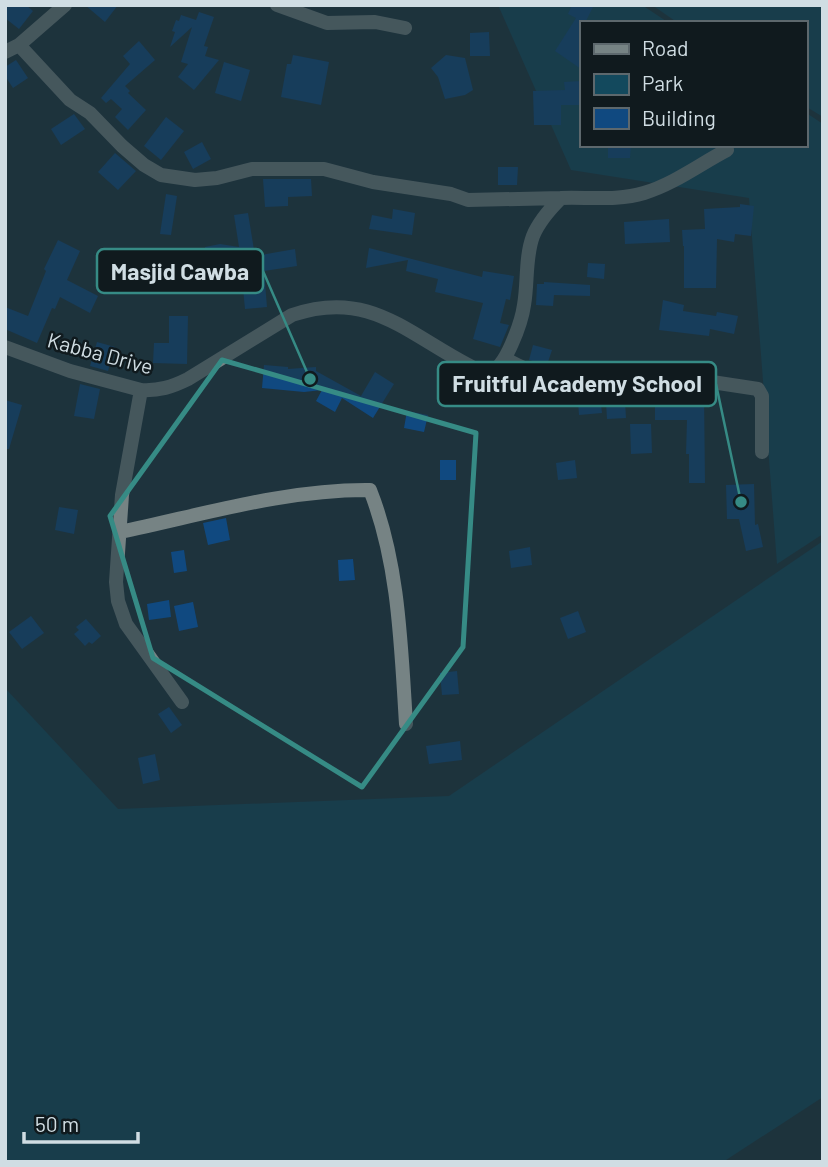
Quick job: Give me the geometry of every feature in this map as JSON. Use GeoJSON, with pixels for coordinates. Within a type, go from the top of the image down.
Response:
{"type":"FeatureCollection","features":[{"type":"Feature","properties":{"kind":"street"},"geometry":{"type":"LineString","coordinates":[[5,52],[19,45],[65,5]]}},
{"type":"Feature","properties":{"kind":"street"},"geometry":{"type":"LineString","coordinates":[[277,5],[327,23],[375,22],[405,28]]}},
{"type":"Feature","properties":{"kind":"street"},"geometry":{"type":"LineString","coordinates":[[19,45],[70,100],[90,113],[121,146],[144,165],[162,175],[195,180],[217,178],[252,169],[324,169],[373,182],[451,194],[468,200],[622,197],[642,194],[676,179],[727,150]]}},
{"type":"Feature","properties":{"kind":"street"},"geometry":{"type":"LineString","coordinates":[[561,198],[541,221],[532,238],[524,307],[506,359],[523,370],[557,376],[679,377],[758,389],[762,396],[762,452]]}},
{"type":"Feature","properties":{"kind":"street","name":"Kabba Drive"},"geometry":{"type":"LineString","coordinates":[[5,347],[70,371],[153,391],[170,388],[292,315],[311,308],[356,308],[380,314],[479,370],[489,373],[506,359]]}},
{"type":"Feature","properties":{"kind":"street"},"geometry":{"type":"LineString","coordinates":[[141,390],[122,495],[116,582],[118,601],[126,624],[182,702]]}},
{"type":"Feature","properties":{"kind":"street"},"geometry":{"type":"LineString","coordinates":[[120,532],[264,501],[308,494],[370,490],[388,551],[397,615],[406,724]]}},
{"type":"Feature","properties":{"kind":"highlighted area"},"geometry":{"type":"Polygon","coordinates":[[[222,360],[476,433],[463,647],[362,787],[153,658],[110,516],[222,360]]]}},
{"type":"Feature","properties":{"kind":"green space"},"geometry":{"type":"Polygon","coordinates":[[[498,5],[642,5],[666,21],[580,21],[580,147],[807,147],[807,113],[823,124],[823,534],[777,564],[749,198],[571,170],[498,5]]]}},
{"type":"Feature","properties":{"kind":"green space"},"geometry":{"type":"Polygon","coordinates":[[[652,5],[823,5],[823,117],[807,107],[807,21],[675,21],[652,5]]]}},
{"type":"Feature","properties":{"kind":"green space"},"geometry":{"type":"Polygon","coordinates":[[[823,541],[823,1097],[723,1162],[5,1162],[5,688],[118,809],[449,796],[823,541]]]}},
{"type":"Feature","properties":{"kind":"building"},"geometry":{"type":"Polygon","coordinates":[[[9,5],[26,5],[33,11],[19,29],[5,18],[5,10],[9,5]]]}},
{"type":"Feature","properties":{"kind":"building"},"geometry":{"type":"Polygon","coordinates":[[[85,5],[118,5],[105,22],[85,5]]]}},
{"type":"Feature","properties":{"kind":"building"},"geometry":{"type":"Polygon","coordinates":[[[572,5],[594,5],[586,21],[580,21],[580,68],[555,51],[576,18],[568,14],[572,5]]]}},
{"type":"Feature","properties":{"kind":"building"},"geometry":{"type":"Polygon","coordinates":[[[199,12],[214,17],[204,46],[208,47],[205,56],[219,60],[194,90],[178,77],[188,64],[181,62],[192,27],[170,47],[176,20],[179,21],[181,15],[196,20],[199,12]]]}},
{"type":"Feature","properties":{"kind":"building"},"geometry":{"type":"Polygon","coordinates":[[[489,32],[490,56],[470,56],[470,33],[489,32]]]}},
{"type":"Feature","properties":{"kind":"building"},"geometry":{"type":"Polygon","coordinates":[[[139,41],[155,60],[125,86],[130,91],[128,93],[146,110],[128,130],[115,117],[122,109],[111,99],[106,103],[101,98],[130,64],[123,56],[139,41]]]}},
{"type":"Feature","properties":{"kind":"building"},"geometry":{"type":"Polygon","coordinates":[[[293,55],[329,62],[321,105],[281,97],[287,64],[291,64],[293,55]]]}},
{"type":"Feature","properties":{"kind":"building"},"geometry":{"type":"Polygon","coordinates":[[[446,55],[465,58],[473,90],[465,95],[445,99],[438,77],[431,68],[446,55]]]}},
{"type":"Feature","properties":{"kind":"building"},"geometry":{"type":"Polygon","coordinates":[[[16,60],[28,78],[13,88],[5,76],[5,67],[16,60]]]}},
{"type":"Feature","properties":{"kind":"building"},"geometry":{"type":"Polygon","coordinates":[[[224,62],[250,70],[241,101],[215,93],[224,62]]]}},
{"type":"Feature","properties":{"kind":"building"},"geometry":{"type":"Polygon","coordinates":[[[580,81],[580,105],[561,105],[561,125],[534,125],[533,91],[565,90],[564,82],[580,81]]]}},
{"type":"Feature","properties":{"kind":"building"},"geometry":{"type":"Polygon","coordinates":[[[74,114],[85,129],[61,145],[51,129],[74,114]]]}},
{"type":"Feature","properties":{"kind":"building"},"geometry":{"type":"Polygon","coordinates":[[[166,117],[184,131],[161,160],[144,146],[166,117]]]}},
{"type":"Feature","properties":{"kind":"building"},"geometry":{"type":"Polygon","coordinates":[[[202,142],[211,159],[193,169],[184,152],[202,142]]]}},
{"type":"Feature","properties":{"kind":"building"},"geometry":{"type":"Polygon","coordinates":[[[608,147],[631,147],[630,158],[608,158],[608,147]]]}},
{"type":"Feature","properties":{"kind":"building"},"geometry":{"type":"Polygon","coordinates":[[[115,153],[136,171],[118,190],[98,172],[115,153]]]}},
{"type":"Feature","properties":{"kind":"building"},"geometry":{"type":"Polygon","coordinates":[[[498,167],[518,167],[517,185],[498,185],[498,167]]]}},
{"type":"Feature","properties":{"kind":"building"},"geometry":{"type":"Polygon","coordinates":[[[263,179],[311,179],[312,196],[288,197],[288,206],[265,207],[263,179]]]}},
{"type":"Feature","properties":{"kind":"building"},"geometry":{"type":"Polygon","coordinates":[[[166,194],[177,196],[171,235],[160,234],[166,194]]]}},
{"type":"Feature","properties":{"kind":"building"},"geometry":{"type":"Polygon","coordinates":[[[740,204],[754,206],[751,236],[735,234],[734,242],[717,239],[716,288],[684,288],[682,230],[705,229],[704,209],[740,207],[740,204]]]}},
{"type":"Feature","properties":{"kind":"building"},"geometry":{"type":"Polygon","coordinates":[[[393,209],[415,213],[412,235],[369,229],[372,215],[392,219],[393,209]]]}},
{"type":"Feature","properties":{"kind":"building"},"geometry":{"type":"Polygon","coordinates":[[[248,213],[255,256],[295,249],[297,266],[264,271],[267,307],[245,309],[242,278],[211,283],[205,247],[220,244],[239,247],[234,215],[248,213]]]}},
{"type":"Feature","properties":{"kind":"building"},"geometry":{"type":"Polygon","coordinates":[[[669,219],[670,242],[625,244],[624,222],[669,219]]]}},
{"type":"Feature","properties":{"kind":"building"},"geometry":{"type":"Polygon","coordinates":[[[58,240],[80,251],[67,280],[98,296],[90,313],[60,297],[55,309],[52,308],[37,343],[5,329],[5,307],[28,316],[46,271],[44,269],[58,240]]]}},
{"type":"Feature","properties":{"kind":"building"},"geometry":{"type":"Polygon","coordinates":[[[369,248],[482,277],[483,271],[514,276],[510,300],[506,299],[500,323],[509,325],[500,347],[473,339],[483,303],[435,292],[438,279],[406,271],[408,260],[366,268],[369,248]]]}},
{"type":"Feature","properties":{"kind":"building"},"geometry":{"type":"Polygon","coordinates":[[[588,263],[605,264],[604,279],[587,277],[588,263]]]}},
{"type":"Feature","properties":{"kind":"building"},"geometry":{"type":"Polygon","coordinates":[[[544,282],[590,285],[590,296],[554,295],[553,306],[536,305],[537,284],[544,282]]]}},
{"type":"Feature","properties":{"kind":"building"},"geometry":{"type":"Polygon","coordinates":[[[663,300],[684,305],[683,311],[738,316],[734,334],[710,329],[709,336],[659,330],[663,300]]]}},
{"type":"Feature","properties":{"kind":"building"},"geometry":{"type":"Polygon","coordinates":[[[169,316],[188,316],[187,364],[153,363],[154,343],[169,343],[169,316]]]}},
{"type":"Feature","properties":{"kind":"building"},"geometry":{"type":"Polygon","coordinates":[[[97,342],[115,347],[108,371],[90,366],[97,342]]]}},
{"type":"Feature","properties":{"kind":"building"},"geometry":{"type":"Polygon","coordinates":[[[533,345],[552,350],[547,365],[529,360],[533,345]]]}},
{"type":"Feature","properties":{"kind":"building"},"geometry":{"type":"Polygon","coordinates":[[[264,365],[288,369],[316,367],[316,371],[361,396],[375,372],[394,384],[373,418],[342,398],[335,412],[316,401],[322,390],[304,392],[262,388],[264,365]]]}},
{"type":"Feature","properties":{"kind":"building"},"geometry":{"type":"Polygon","coordinates":[[[80,384],[100,389],[94,419],[74,416],[80,384]]]}},
{"type":"Feature","properties":{"kind":"building"},"geometry":{"type":"Polygon","coordinates":[[[599,386],[602,413],[579,415],[577,387],[599,386]]]}},
{"type":"Feature","properties":{"kind":"building"},"geometry":{"type":"Polygon","coordinates":[[[655,390],[677,390],[677,394],[704,393],[705,483],[689,483],[687,420],[655,420],[655,390]]]}},
{"type":"Feature","properties":{"kind":"building"},"geometry":{"type":"Polygon","coordinates":[[[5,400],[22,405],[9,449],[5,449],[5,400]]]}},
{"type":"Feature","properties":{"kind":"building"},"geometry":{"type":"Polygon","coordinates":[[[625,401],[626,418],[607,419],[606,402],[625,401]]]}},
{"type":"Feature","properties":{"kind":"building"},"geometry":{"type":"Polygon","coordinates":[[[407,411],[428,415],[424,432],[404,428],[407,411]]]}},
{"type":"Feature","properties":{"kind":"building"},"geometry":{"type":"Polygon","coordinates":[[[630,424],[651,424],[652,453],[631,454],[630,424]]]}},
{"type":"Feature","properties":{"kind":"building"},"geometry":{"type":"Polygon","coordinates":[[[440,460],[456,460],[456,480],[440,480],[440,460]]]}},
{"type":"Feature","properties":{"kind":"building"},"geometry":{"type":"Polygon","coordinates":[[[575,460],[577,478],[558,480],[556,463],[575,460]]]}},
{"type":"Feature","properties":{"kind":"building"},"geometry":{"type":"Polygon","coordinates":[[[754,484],[755,525],[758,524],[763,547],[746,551],[739,519],[727,519],[726,485],[754,484]]]}},
{"type":"Feature","properties":{"kind":"building"},"geometry":{"type":"Polygon","coordinates":[[[59,507],[78,510],[74,534],[55,530],[59,507]]]}},
{"type":"Feature","properties":{"kind":"building"},"geometry":{"type":"Polygon","coordinates":[[[226,518],[230,540],[208,545],[203,523],[226,518]]]}},
{"type":"Feature","properties":{"kind":"building"},"geometry":{"type":"Polygon","coordinates":[[[530,547],[532,565],[511,568],[509,551],[530,547]]]}},
{"type":"Feature","properties":{"kind":"building"},"geometry":{"type":"Polygon","coordinates":[[[184,550],[187,571],[174,573],[171,552],[184,550]]]}},
{"type":"Feature","properties":{"kind":"building"},"geometry":{"type":"Polygon","coordinates":[[[353,559],[355,580],[339,581],[338,560],[353,559]]]}},
{"type":"Feature","properties":{"kind":"building"},"geometry":{"type":"Polygon","coordinates":[[[169,600],[171,617],[149,620],[147,604],[169,600]]]}},
{"type":"Feature","properties":{"kind":"building"},"geometry":{"type":"Polygon","coordinates":[[[193,602],[198,627],[179,631],[174,606],[193,602]]]}},
{"type":"Feature","properties":{"kind":"building"},"geometry":{"type":"Polygon","coordinates":[[[578,611],[586,632],[568,639],[560,618],[578,611]]]}},
{"type":"Feature","properties":{"kind":"building"},"geometry":{"type":"Polygon","coordinates":[[[31,616],[44,633],[22,649],[9,632],[31,616]]]}},
{"type":"Feature","properties":{"kind":"building"},"geometry":{"type":"Polygon","coordinates":[[[86,619],[101,636],[85,646],[74,634],[79,630],[76,627],[86,619]]]}},
{"type":"Feature","properties":{"kind":"building"},"geometry":{"type":"Polygon","coordinates":[[[457,671],[459,694],[442,695],[440,673],[457,671]]]}},
{"type":"Feature","properties":{"kind":"building"},"geometry":{"type":"Polygon","coordinates":[[[169,707],[182,725],[171,733],[158,714],[169,707]]]}},
{"type":"Feature","properties":{"kind":"building"},"geometry":{"type":"Polygon","coordinates":[[[460,741],[462,760],[429,764],[426,746],[460,741]]]}},
{"type":"Feature","properties":{"kind":"building"},"geometry":{"type":"Polygon","coordinates":[[[155,754],[160,780],[143,784],[138,758],[155,754]]]}},
{"type":"Feature","properties":{"kind":"place","name":"Masjid Cawba"},"geometry":{"type":"Point","coordinates":[310,379]}},
{"type":"Feature","properties":{"kind":"place","name":"Fruitful Academy School"},"geometry":{"type":"Point","coordinates":[741,502]}}]}
